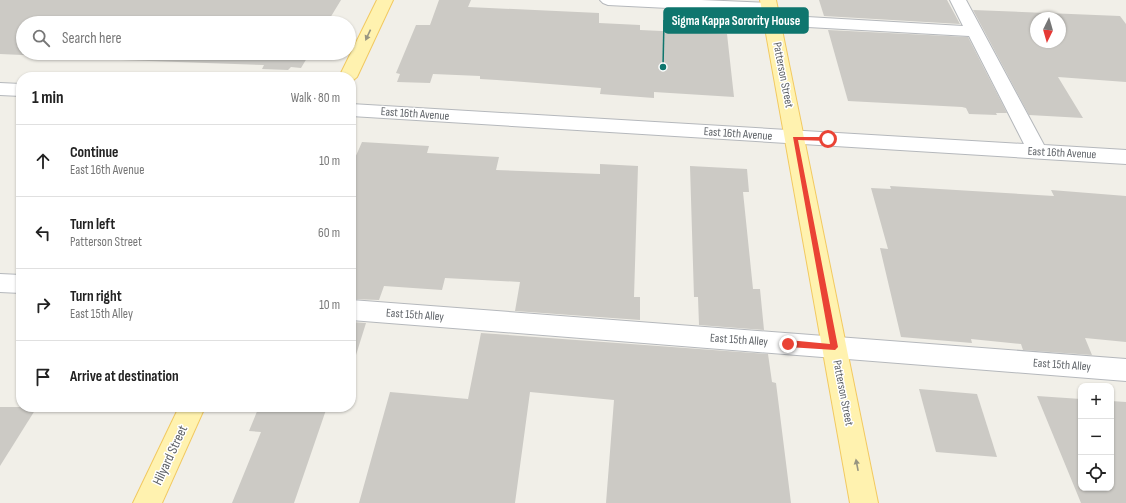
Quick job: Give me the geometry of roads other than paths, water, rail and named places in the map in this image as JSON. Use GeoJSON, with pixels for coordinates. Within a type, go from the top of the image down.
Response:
{"type":"FeatureCollection","features":[{"type":"Feature","properties":{"kind":"main road"},"geometry":{"type":"LineString","coordinates":[[350,72],[385,0]]}},
{"type":"Feature","properties":{"kind":"main road","name":"Patterson Street"},"geometry":{"type":"LineString","coordinates":[[770,9],[864,503]]}},
{"type":"Feature","properties":{"kind":"main road","name":"Hilyard Street"},"geometry":{"type":"LineString","coordinates":[[147,503],[190,412]]}},
{"type":"Feature","properties":{"kind":"street"},"geometry":{"type":"LineString","coordinates":[[608,0],[770,9],[974,31]]}},
{"type":"Feature","properties":{"kind":"street"},"geometry":{"type":"LineString","coordinates":[[958,0],[1038,152]]}},
{"type":"Feature","properties":{"kind":"street"},"geometry":{"type":"LineString","coordinates":[[0,89],[16,90]]}},
{"type":"Feature","properties":{"kind":"street","name":"East 16th Avenue"},"geometry":{"type":"LineString","coordinates":[[356,110],[1126,157]]}},
{"type":"Feature","properties":{"kind":"street"},"geometry":{"type":"LineString","coordinates":[[0,283],[16,284]]}},
{"type":"Feature","properties":{"kind":"street","name":"East 15th Alley"},"geometry":{"type":"LineString","coordinates":[[356,310],[1126,370]]}},
{"type":"Feature","properties":{"kind":"place","name":"Sigma Kappa Sorority House"},"geometry":{"type":"Point","coordinates":[663,67]}}]}
